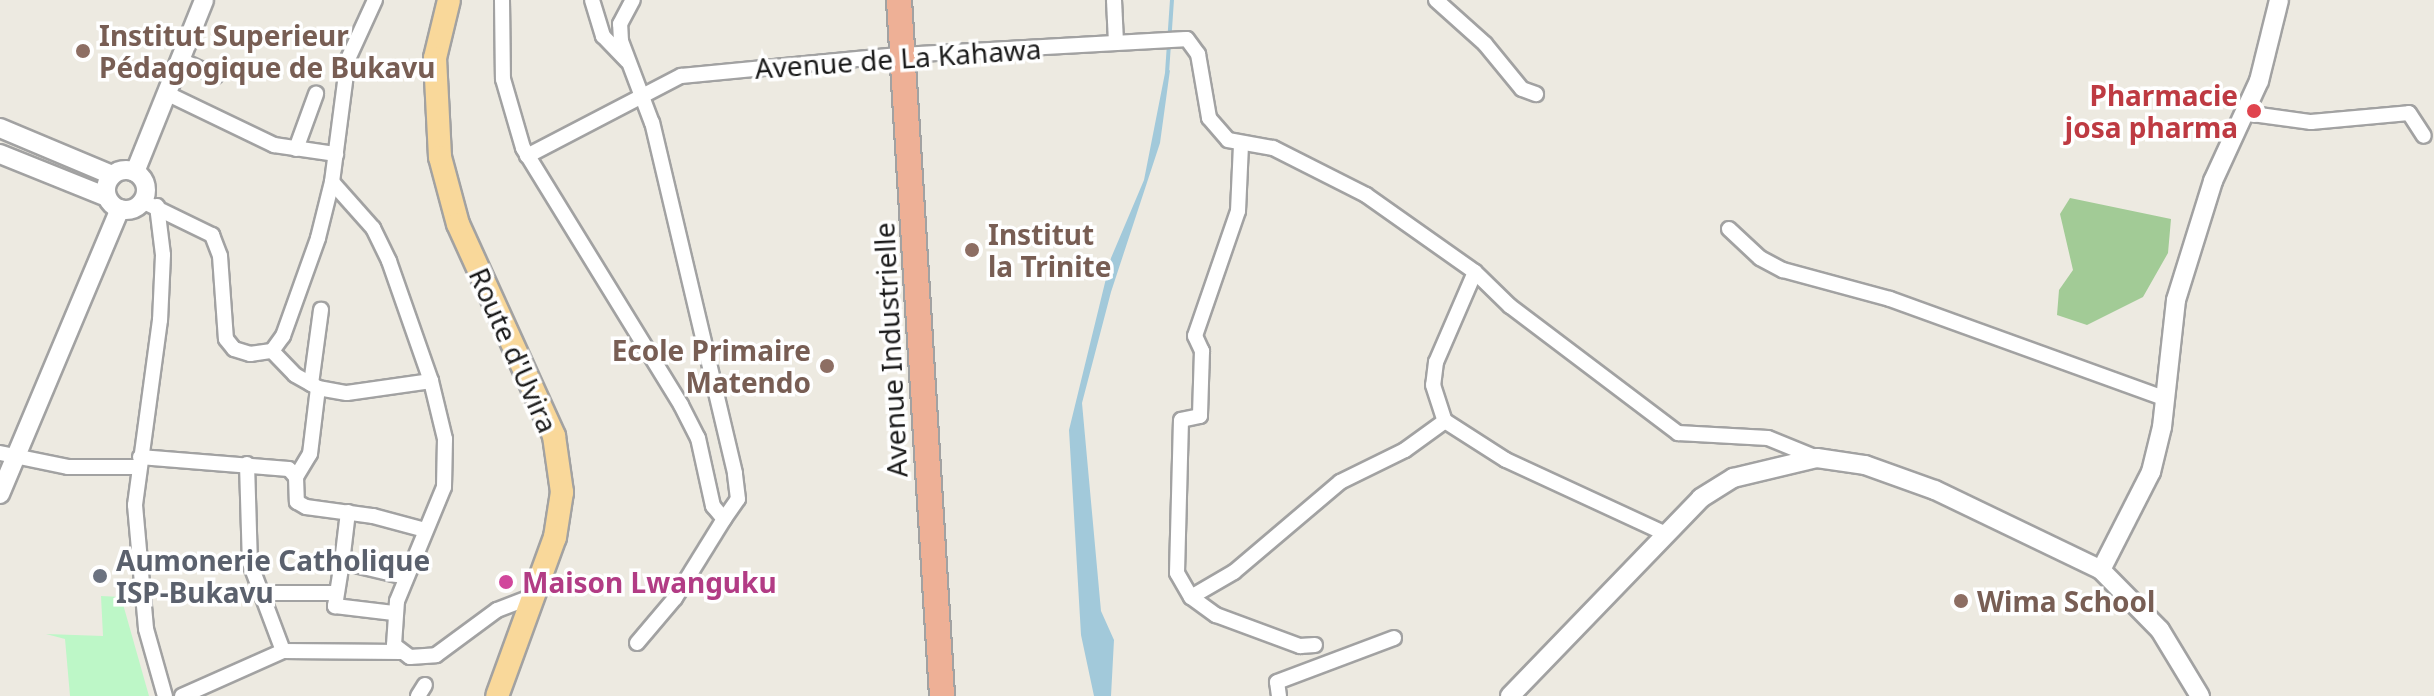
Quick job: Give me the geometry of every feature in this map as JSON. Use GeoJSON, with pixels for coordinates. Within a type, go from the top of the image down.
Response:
{"type":"FeatureCollection","features":[{"type":"Feature","properties":{"kind":"highway","name":"Avenue Industrielle"},"geometry":{"type":"LineString","coordinates":[[899,0],[942,696]]}},
{"type":"Feature","properties":{"kind":"main road","name":"Route d'Uvira"},"geometry":{"type":"LineString","coordinates":[[449,0],[435,58],[440,157],[458,224],[539,396],[559,464],[560,514],[497,696]]}},
{"type":"Feature","properties":{"kind":"street"},"geometry":{"type":"LineString","coordinates":[[135,172],[204,0]]}},
{"type":"Feature","properties":{"kind":"street"},"geometry":{"type":"LineString","coordinates":[[272,351],[283,336],[313,253],[332,182],[348,59],[375,0]]}},
{"type":"Feature","properties":{"kind":"street"},"geometry":{"type":"LineString","coordinates":[[502,0],[503,79],[527,156],[681,405],[706,461],[713,506],[724,519]]}},
{"type":"Feature","properties":{"kind":"street"},"geometry":{"type":"LineString","coordinates":[[592,0],[603,36],[627,61]]}},
{"type":"Feature","properties":{"kind":"street"},"geometry":{"type":"LineString","coordinates":[[633,0],[620,24],[627,61],[643,94],[735,473],[738,499],[675,598],[637,643]]}},
{"type":"Feature","properties":{"kind":"street"},"geometry":{"type":"LineString","coordinates":[[1114,0],[1116,43]]}},
{"type":"Feature","properties":{"kind":"street"},"geometry":{"type":"LineString","coordinates":[[1436,0],[1485,44],[1522,89],[1536,94]]}},
{"type":"Feature","properties":{"kind":"street"},"geometry":{"type":"LineString","coordinates":[[2101,570],[2151,472],[2176,300],[2213,181],[2245,113],[2272,38],[2279,0]]}},
{"type":"Feature","properties":{"kind":"street","name":"Avenue de La Kahawa"},"geometry":{"type":"LineString","coordinates":[[527,156],[681,76],[901,55],[1187,39],[1198,54],[1199,83],[1215,131],[1241,145]]}},
{"type":"Feature","properties":{"kind":"street"},"geometry":{"type":"LineString","coordinates":[[181,60],[216,76]]}},
{"type":"Feature","properties":{"kind":"street"},"geometry":{"type":"LineString","coordinates":[[168,94],[274,145],[336,154]]}},
{"type":"Feature","properties":{"kind":"street"},"geometry":{"type":"LineString","coordinates":[[296,149],[316,94]]}},
{"type":"Feature","properties":{"kind":"street"},"geometry":{"type":"LineString","coordinates":[[2245,113],[2311,122],[2409,113],[2424,136]]}},
{"type":"Feature","properties":{"kind":"street"},"geometry":{"type":"LineString","coordinates":[[0,128],[112,175],[135,172]]}},
{"type":"Feature","properties":{"kind":"street"},"geometry":{"type":"LineString","coordinates":[[1315,645],[1300,646],[1238,626],[1191,597],[1177,573],[1175,555],[1181,420],[1200,416],[1202,351],[1195,336],[1238,211],[1241,145],[1289,154],[1366,195],[1475,272],[1510,306],[1678,433],[1768,438],[1817,458],[1865,465],[1935,490],[2101,570],[2160,630],[2200,696]]}},
{"type":"Feature","properties":{"kind":"street"},"geometry":{"type":"LineString","coordinates":[[0,154],[113,203],[151,204],[212,235],[220,256],[222,326],[234,349],[272,351],[315,386],[347,393],[431,381]]}},
{"type":"Feature","properties":{"kind":"street"},"geometry":{"type":"LineString","coordinates":[[135,172],[146,186],[163,255],[160,320],[140,462],[138,562],[146,629],[165,696]]}},
{"type":"Feature","properties":{"kind":"street"},"geometry":{"type":"LineString","coordinates":[[0,494],[7,456],[113,203],[112,175]]}},
{"type":"Feature","properties":{"kind":"street"},"geometry":{"type":"LineString","coordinates":[[332,182],[382,245],[431,381],[447,464],[444,487],[394,613],[394,645],[401,652]]}},
{"type":"Feature","properties":{"kind":"street"},"geometry":{"type":"LineString","coordinates":[[1729,229],[1760,258],[1783,270],[1890,299],[2164,398]]}},
{"type":"Feature","properties":{"kind":"street"},"geometry":{"type":"LineString","coordinates":[[1475,272],[1436,362],[1433,385],[1445,421],[1506,460],[1664,533]]}},
{"type":"Feature","properties":{"kind":"street"},"geometry":{"type":"LineString","coordinates":[[321,310],[310,454],[296,477],[297,502],[425,530]]}},
{"type":"Feature","properties":{"kind":"street"},"geometry":{"type":"LineString","coordinates":[[1191,597],[1234,572],[1340,482],[1405,450],[1445,421]]}},
{"type":"Feature","properties":{"kind":"street"},"geometry":{"type":"LineString","coordinates":[[7,456],[68,467],[140,462],[247,464],[289,469],[296,477]]}},
{"type":"Feature","properties":{"kind":"street"},"geometry":{"type":"LineString","coordinates":[[1510,696],[1701,498],[1733,478],[1817,458]]}},
{"type":"Feature","properties":{"kind":"street"},"geometry":{"type":"LineString","coordinates":[[247,464],[248,552],[283,651]]}},
{"type":"Feature","properties":{"kind":"street"},"geometry":{"type":"LineString","coordinates":[[348,512],[335,606],[394,613]]}},
{"type":"Feature","properties":{"kind":"street"},"geometry":{"type":"LineString","coordinates":[[342,562],[406,577]]}},
{"type":"Feature","properties":{"kind":"street"},"geometry":{"type":"LineString","coordinates":[[262,593],[335,593]]}},
{"type":"Feature","properties":{"kind":"street"},"geometry":{"type":"LineString","coordinates":[[182,696],[283,651],[401,652],[424,658],[436,655],[497,610],[531,597]]}},
{"type":"Feature","properties":{"kind":"street"},"geometry":{"type":"LineString","coordinates":[[1279,696],[1277,682],[1394,638]]}},
{"type":"Feature","properties":{"kind":"green space"},"geometry":{"type":"Polygon","coordinates":[[[2070,198],[2171,219],[2168,253],[2143,297],[2087,325],[2057,315],[2059,290],[2073,270],[2060,214],[2070,198]]]}},
{"type":"Feature","properties":{"kind":"green space"},"geometry":{"type":"Polygon","coordinates":[[[101,596],[121,597],[149,696],[70,696],[65,639],[46,634],[103,636],[101,596]]]}},
{"type":"Feature","properties":{"kind":"water"},"geometry":{"type":"Polygon","coordinates":[[[1170,70],[1160,143],[1111,292],[1082,403],[1101,611],[1114,640],[1111,696],[1094,696],[1081,635],[1069,430],[1111,258],[1144,180],[1165,73],[1170,70]]]}},
{"type":"Feature","properties":{"kind":"waterway"},"geometry":{"type":"LineString","coordinates":[[1167,73],[1172,0]]}},
{"type":"Feature","properties":{"kind":"place","name":"Institut Superieur Pédagogique de Bukavu"},"geometry":{"type":"Point","coordinates":[83,51]}},
{"type":"Feature","properties":{"kind":"place","name":"Pharmacie josa pharma"},"geometry":{"type":"Point","coordinates":[2254,111]}},
{"type":"Feature","properties":{"kind":"place","name":"Institut la Trinite"},"geometry":{"type":"Point","coordinates":[972,250]}},
{"type":"Feature","properties":{"kind":"place","name":"Ecole Primaire Matendo"},"geometry":{"type":"Point","coordinates":[827,366]}},
{"type":"Feature","properties":{"kind":"place","name":"Aumonerie Catholique ISP-Bukavu"},"geometry":{"type":"Point","coordinates":[100,576]}},
{"type":"Feature","properties":{"kind":"place","name":"Maison Lwanguku"},"geometry":{"type":"Point","coordinates":[506,582]}},
{"type":"Feature","properties":{"kind":"place","name":"Wima School"},"geometry":{"type":"Point","coordinates":[1961,601]}}]}
